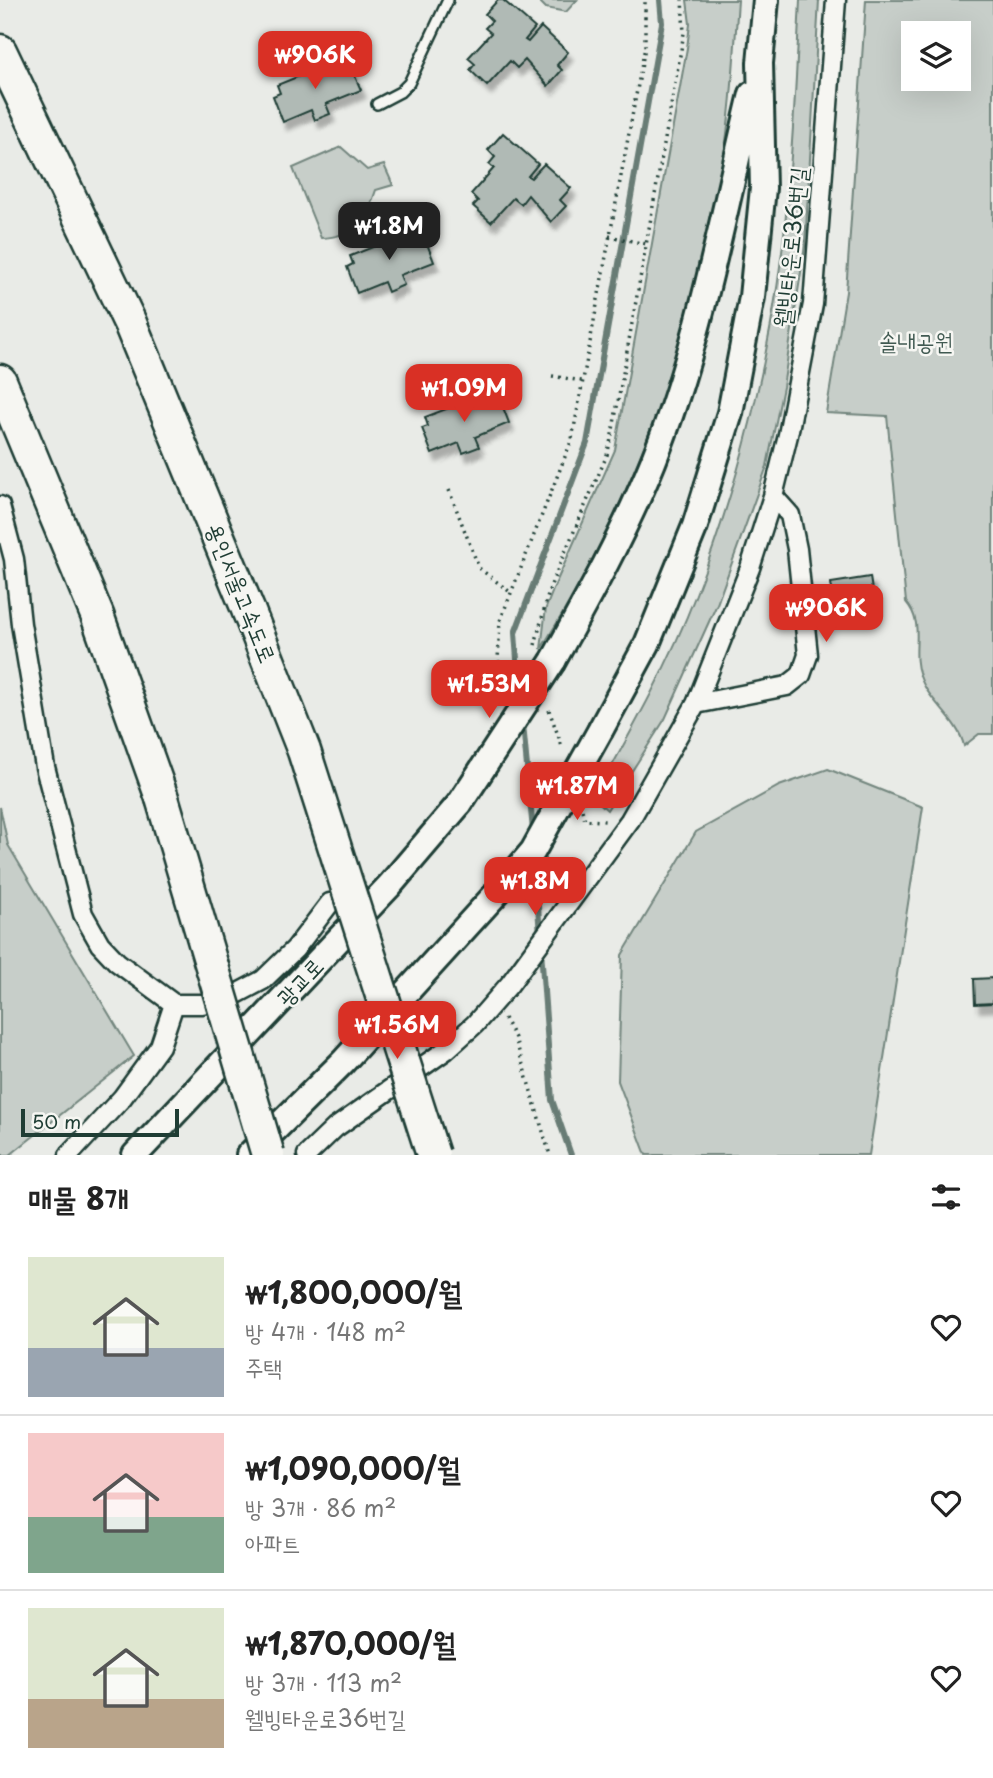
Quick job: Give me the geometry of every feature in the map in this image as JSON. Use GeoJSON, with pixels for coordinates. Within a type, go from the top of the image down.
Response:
{"type":"FeatureCollection","features":[{"type":"Feature","properties":{"kind":"highway","name":"용인서울고속도로"},"geometry":{"type":"LineString","coordinates":[[0,51],[130,323],[304,751],[433,1155]]}},
{"type":"Feature","properties":{"kind":"highway"},"geometry":{"type":"LineString","coordinates":[[0,381],[97,615],[162,798],[268,1155]]}},
{"type":"Feature","properties":{"kind":"main road"},"geometry":{"type":"LineString","coordinates":[[249,1155],[343,1062],[505,884],[540,839],[647,644],[690,538],[730,413],[752,297],[762,188],[760,63],[766,0]]}},
{"type":"Feature","properties":{"kind":"main road","name":"광교로"},"geometry":{"type":"LineString","coordinates":[[135,1155],[381,895],[460,803],[544,657],[611,556],[661,438],[685,368],[715,260],[760,63]]}},
{"type":"Feature","properties":{"kind":"street","name":"웰빙타운로36번길"},"geometry":{"type":"LineString","coordinates":[[307,1155],[335,1128],[446,1050],[493,1004],[630,820],[696,704],[750,568],[773,496],[813,304],[836,0]]}},
{"type":"Feature","properties":{"kind":"street"},"geometry":{"type":"LineString","coordinates":[[696,704],[787,686],[801,676],[808,654],[797,549],[790,515],[773,496]]}},
{"type":"Feature","properties":{"kind":"street"},"geometry":{"type":"LineString","coordinates":[[0,506],[14,559],[21,624],[45,767],[83,914],[100,944],[117,962],[174,1004],[202,1004],[227,999],[263,980],[295,949],[330,903]]}},
{"type":"Feature","properties":{"kind":"street"},"geometry":{"type":"LineString","coordinates":[[69,1155],[122,1098],[160,1045],[174,1004]]}},
{"type":"Feature","properties":{"kind":"lane"},"geometry":{"type":"LineString","coordinates":[[377,104],[400,92],[409,83],[448,0]]}},
{"type":"Feature","properties":{"kind":"path"},"geometry":{"type":"LineString","coordinates":[[508,689],[498,660],[497,639],[510,592],[572,439],[645,47],[645,0]]}},
{"type":"Feature","properties":{"kind":"path"},"geometry":{"type":"LineString","coordinates":[[544,657],[542,608],[607,455],[684,33],[682,0]]}},
{"type":"Feature","properties":{"kind":"path"},"geometry":{"type":"LineString","coordinates":[[609,236],[646,244]]}},
{"type":"Feature","properties":{"kind":"path"},"geometry":{"type":"LineString","coordinates":[[552,376],[582,381]]}},
{"type":"Feature","properties":{"kind":"path"},"geometry":{"type":"LineString","coordinates":[[449,490],[479,568],[510,592]]}},
{"type":"Feature","properties":{"kind":"path"},"geometry":{"type":"LineString","coordinates":[[547,702],[568,760]]}},
{"type":"Feature","properties":{"kind":"path"},"geometry":{"type":"LineString","coordinates":[[580,800],[585,820],[630,820]]}},
{"type":"Feature","properties":{"kind":"path"},"geometry":{"type":"LineString","coordinates":[[493,1004],[514,1038],[550,1155]]}},
{"type":"Feature","properties":{"kind":"green space"},"geometry":{"type":"Polygon","coordinates":[[[538,0],[577,0],[566,12],[546,8],[538,0]]]}},
{"type":"Feature","properties":{"kind":"green space"},"geometry":{"type":"Polygon","coordinates":[[[687,0],[738,0],[727,131],[708,237],[675,361],[654,421],[603,538],[541,649],[546,608],[615,450],[687,48],[690,24],[687,0]]]}},
{"type":"Feature","properties":{"kind":"green space"},"geometry":{"type":"Polygon","coordinates":[[[800,0],[819,0],[805,247],[783,387],[767,466],[717,604],[665,719],[607,810],[594,798],[674,647],[712,552],[739,466],[761,377],[783,244],[800,0]]]}},
{"type":"Feature","properties":{"kind":"green space","name":"솔내공원"},"geometry":{"type":"Polygon","coordinates":[[[866,0],[993,0],[993,734],[979,734],[964,746],[956,727],[930,695],[920,676],[916,657],[917,629],[912,611],[906,602],[887,416],[826,413],[846,292],[866,0]]]}},
{"type":"Feature","properties":{"kind":"green space"},"geometry":{"type":"Polygon","coordinates":[[[341,147],[367,170],[384,165],[393,185],[376,190],[368,210],[357,225],[342,234],[321,238],[293,168],[341,147]]]}},
{"type":"Feature","properties":{"kind":"green space"},"geometry":{"type":"Polygon","coordinates":[[[828,769],[923,807],[869,1155],[646,1155],[618,1081],[622,955],[696,832],[779,786],[828,769]]]}},
{"type":"Feature","properties":{"kind":"green space"},"geometry":{"type":"Polygon","coordinates":[[[0,807],[8,845],[134,1056],[10,1155],[0,1155],[0,807]]]}},
{"type":"Feature","properties":{"kind":"building"},"geometry":{"type":"Polygon","coordinates":[[[498,0],[503,0],[535,28],[525,40],[528,42],[541,27],[568,52],[557,65],[562,70],[548,86],[525,60],[517,68],[510,61],[487,86],[470,70],[475,64],[468,58],[491,33],[485,28],[492,21],[485,14],[498,0]]]}},
{"type":"Feature","properties":{"kind":"building"},"geometry":{"type":"Polygon","coordinates":[[[339,60],[342,68],[350,65],[361,90],[326,104],[330,114],[315,120],[311,110],[283,122],[273,96],[280,93],[277,85],[339,60]]]}},
{"type":"Feature","properties":{"kind":"building"},"geometry":{"type":"Polygon","coordinates":[[[503,133],[538,164],[528,176],[531,178],[544,164],[571,188],[560,200],[566,206],[551,222],[528,195],[521,204],[513,198],[491,222],[473,206],[478,201],[471,194],[494,168],[489,164],[495,157],[488,150],[503,133]]]}},
{"type":"Feature","properties":{"kind":"building"},"geometry":{"type":"Polygon","coordinates":[[[413,231],[416,239],[424,236],[434,262],[400,275],[404,285],[388,292],[384,282],[357,293],[347,267],[353,264],[350,256],[413,231]]]}},
{"type":"Feature","properties":{"kind":"building"},"geometry":{"type":"Polygon","coordinates":[[[488,393],[491,401],[499,397],[509,423],[475,437],[479,447],[463,453],[459,443],[432,454],[422,428],[428,426],[425,417],[488,393]]]}},
{"type":"Feature","properties":{"kind":"building"},"geometry":{"type":"Polygon","coordinates":[[[870,577],[875,610],[836,616],[831,583],[870,577]]]}},
{"type":"Feature","properties":{"kind":"building"},"geometry":{"type":"Polygon","coordinates":[[[993,978],[993,1003],[975,1004],[974,979],[993,978]]]}},
{"type":"Feature","properties":{"kind":"waterway"},"geometry":{"type":"LineString","coordinates":[[520,699],[515,633],[587,443],[662,23],[660,0]]}},
{"type":"Feature","properties":{"kind":"waterway"},"geometry":{"type":"LineString","coordinates":[[523,724],[533,831]]}},
{"type":"Feature","properties":{"kind":"waterway"},"geometry":{"type":"LineString","coordinates":[[535,860],[540,936]]}},
{"type":"Feature","properties":{"kind":"waterway"},"geometry":{"type":"LineString","coordinates":[[541,950],[552,1100],[571,1155]]}}]}
